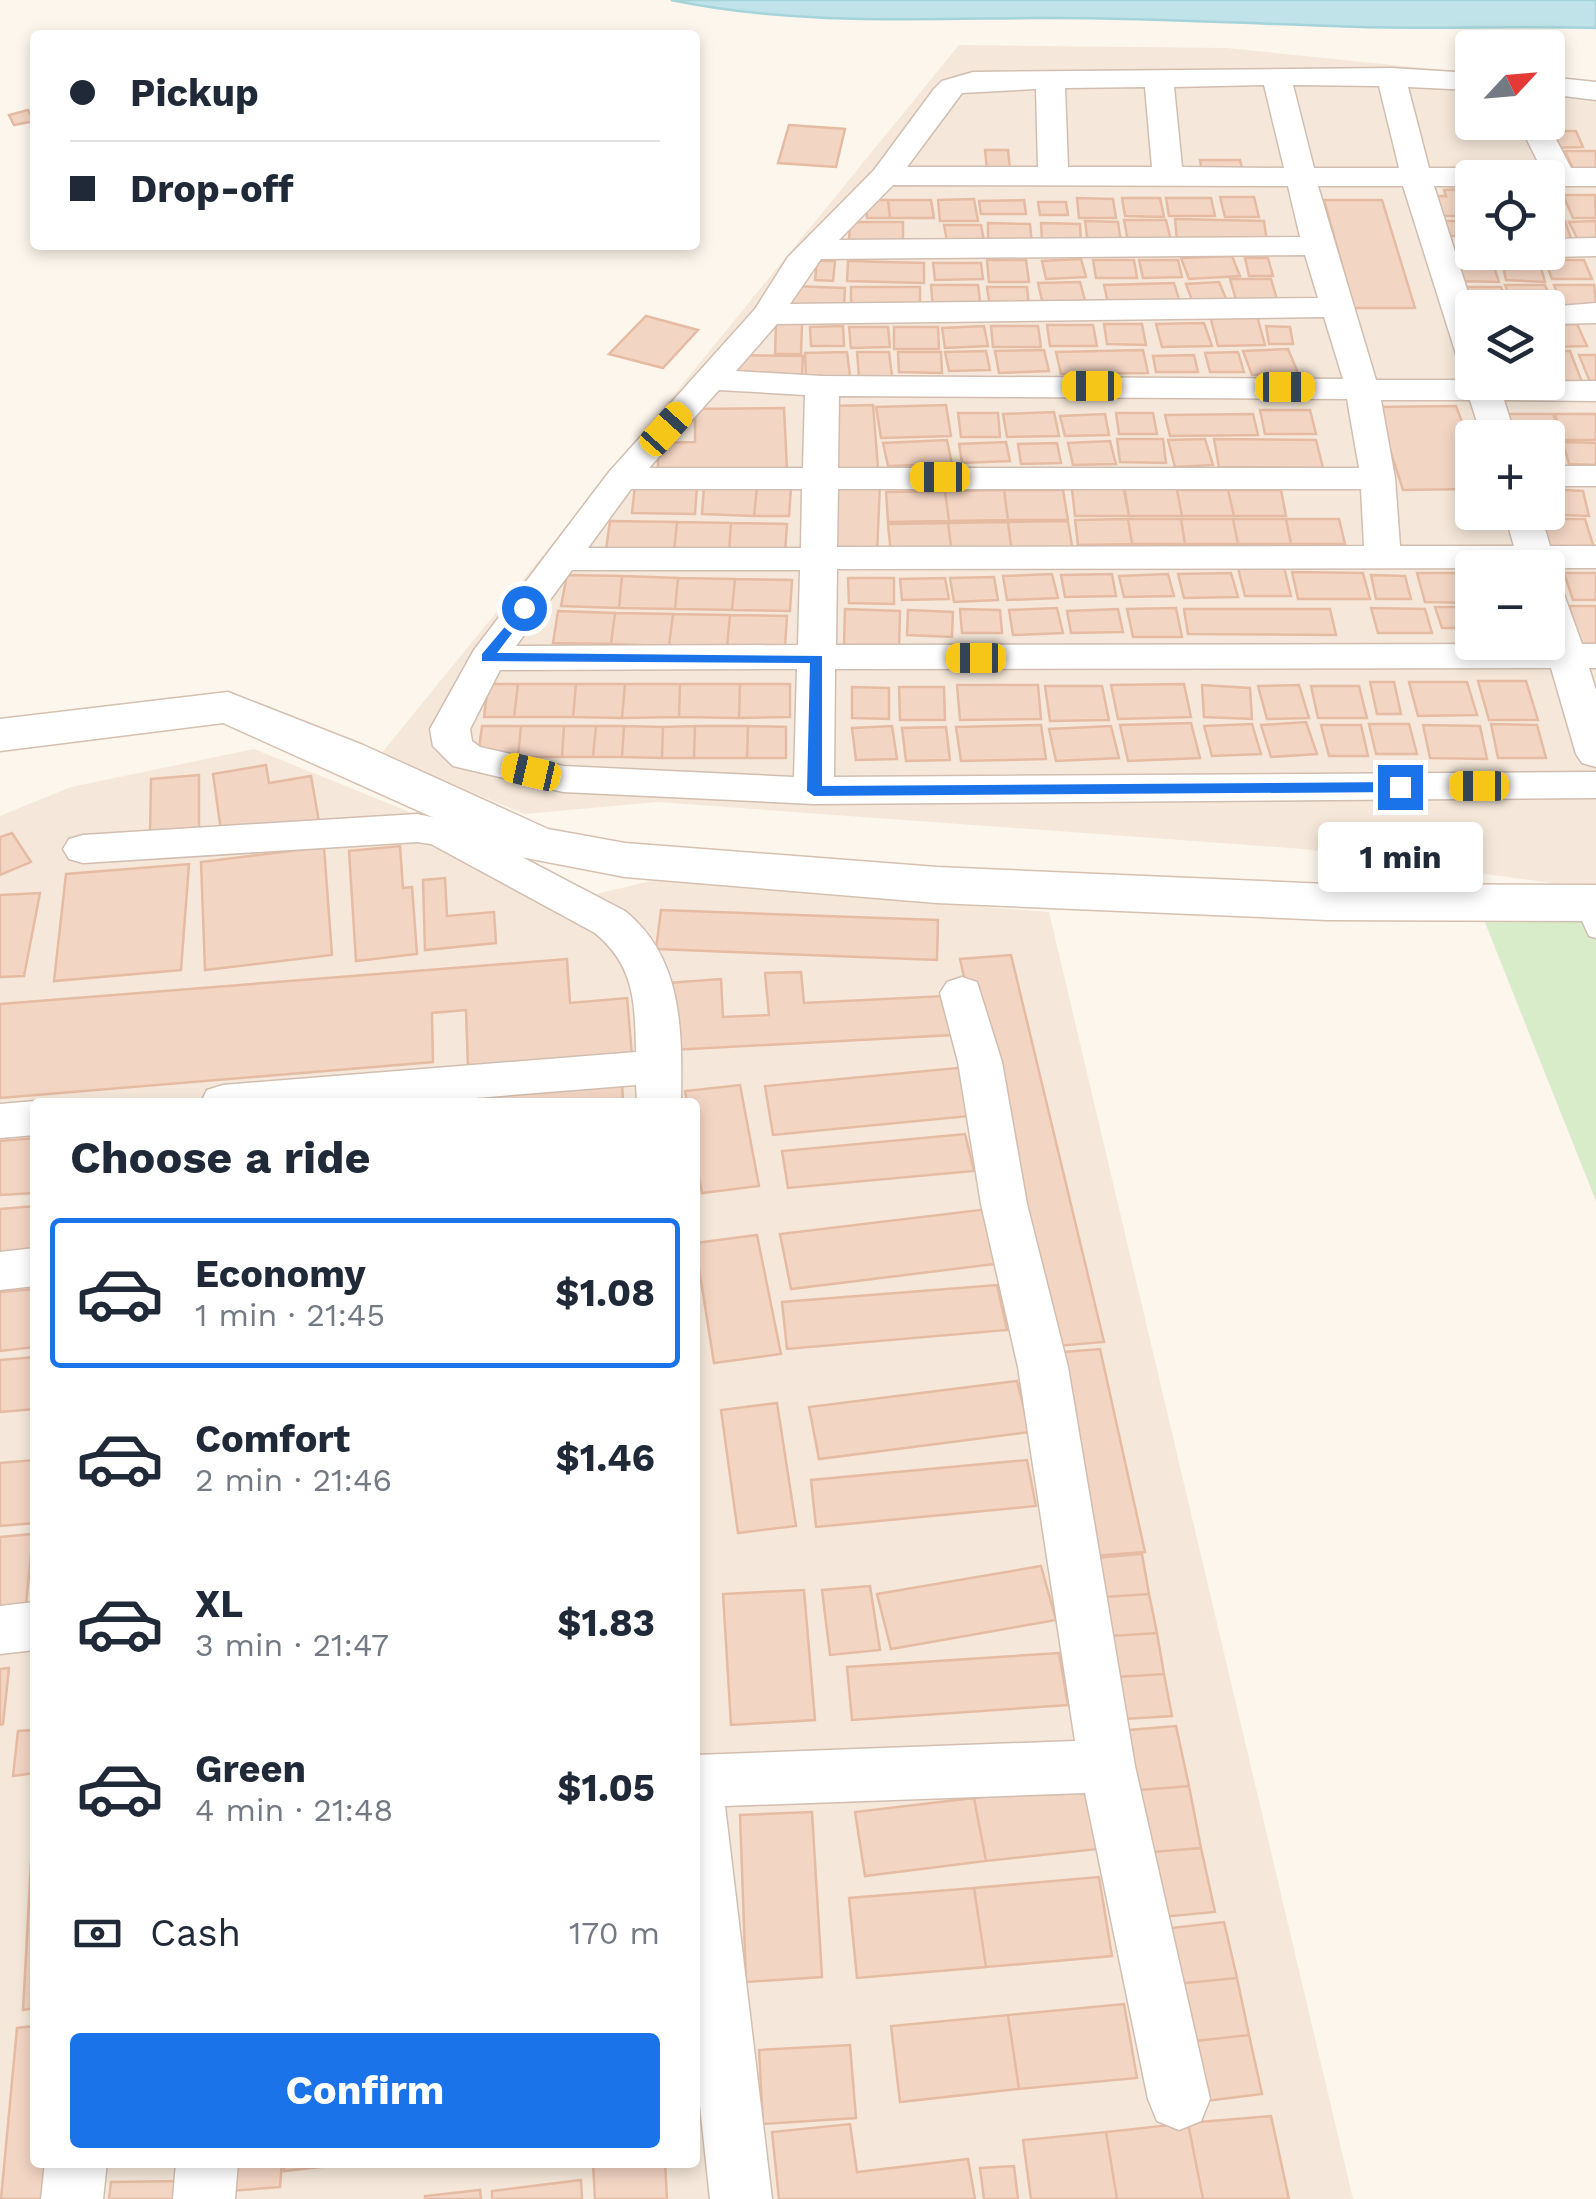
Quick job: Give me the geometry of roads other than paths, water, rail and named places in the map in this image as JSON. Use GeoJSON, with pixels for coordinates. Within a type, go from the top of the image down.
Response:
{"type":"FeatureCollection","features":[{"type":"Feature","properties":{"kind":"street"},"geometry":{"type":"LineString","coordinates":[[1391,77],[1439,248],[1456,290]]}},
{"type":"Feature","properties":{"kind":"street"},"geometry":{"type":"LineString","coordinates":[[1455,81],[1391,77],[1050,80],[972,81],[952,86],[885,176],[799,264],[768,314],[621,479],[487,658],[450,729],[453,746],[468,757],[563,779],[814,791],[1596,785]]}},
{"type":"Feature","properties":{"kind":"street"},"geometry":{"type":"LineString","coordinates":[[1159,79],[1168,178]]}},
{"type":"Feature","properties":{"kind":"street"},"geometry":{"type":"LineString","coordinates":[[1276,79],[1318,246],[1362,387],[1378,478],[1383,557]]}},
{"type":"Feature","properties":{"kind":"street"},"geometry":{"type":"LineString","coordinates":[[1050,80],[1053,178]]}},
{"type":"Feature","properties":{"kind":"street"},"geometry":{"type":"LineString","coordinates":[[1565,87],[1596,90]]}},
{"type":"Feature","properties":{"kind":"street"},"geometry":{"type":"LineString","coordinates":[[885,176],[1300,180],[1455,177]]}},
{"type":"Feature","properties":{"kind":"street"},"geometry":{"type":"LineString","coordinates":[[1565,177],[1596,177]]}},
{"type":"Feature","properties":{"kind":"street"},"geometry":{"type":"LineString","coordinates":[[813,250],[1318,246]]}},
{"type":"Feature","properties":{"kind":"street"},"geometry":{"type":"LineString","coordinates":[[1565,248],[1596,247]]}},
{"type":"Feature","properties":{"kind":"street"},"geometry":{"type":"LineString","coordinates":[[1439,248],[1455,248]]}},
{"type":"Feature","properties":{"kind":"street"},"geometry":{"type":"LineString","coordinates":[[768,314],[1340,307]]}},
{"type":"Feature","properties":{"kind":"street"},"geometry":{"type":"LineString","coordinates":[[1565,314],[1596,313]]}},
{"type":"Feature","properties":{"kind":"street"},"geometry":{"type":"LineString","coordinates":[[711,379],[822,386],[1455,387]]}},
{"type":"Feature","properties":{"kind":"street"},"geometry":{"type":"LineString","coordinates":[[814,791],[822,386]]}},
{"type":"Feature","properties":{"kind":"street"},"geometry":{"type":"LineString","coordinates":[[1565,390],[1596,391]]}},
{"type":"Feature","properties":{"kind":"street"},"geometry":{"type":"LineString","coordinates":[[1565,476],[1596,476]]}},
{"type":"Feature","properties":{"kind":"street"},"geometry":{"type":"LineString","coordinates":[[621,479],[1378,478]]}},
{"type":"Feature","properties":{"kind":"street"},"geometry":{"type":"LineString","coordinates":[[1565,560],[1596,557]]}},
{"type":"Feature","properties":{"kind":"street"},"geometry":{"type":"LineString","coordinates":[[561,559],[1455,559]]}},
{"type":"Feature","properties":{"kind":"street"},"geometry":{"type":"LineString","coordinates":[[1565,624],[1583,656],[1596,754]]}},
{"type":"Feature","properties":{"kind":"street"},"geometry":{"type":"LineString","coordinates":[[487,658],[1583,656]]}},
{"type":"Feature","properties":{"kind":"street"},"geometry":{"type":"LineString","coordinates":[[0,735],[228,707],[346,756],[475,819],[539,845],[625,860],[938,885],[1592,912]]}},
{"type":"Feature","properties":{"kind":"street"},"geometry":{"type":"LineString","coordinates":[[83,849],[417,828],[441,832],[629,933],[641,948],[653,978],[658,1085],[325,1098]]}},
{"type":"Feature","properties":{"kind":"street"},"geometry":{"type":"LineString","coordinates":[[962,993],[980,1062],[1004,1204],[1044,1367],[1107,1766],[1179,2099]]}},
{"type":"Feature","properties":{"kind":"street"},"geometry":{"type":"LineString","coordinates":[[0,1121],[30,1118]]}},
{"type":"Feature","properties":{"kind":"street"},"geometry":{"type":"LineString","coordinates":[[0,1271],[30,1268]]}},
{"type":"Feature","properties":{"kind":"street"},"geometry":{"type":"LineString","coordinates":[[0,1630],[30,1627]]}},
{"type":"Feature","properties":{"kind":"street"},"geometry":{"type":"LineString","coordinates":[[700,1782],[1107,1766]]}},
{"type":"Feature","properties":{"kind":"street"},"geometry":{"type":"LineString","coordinates":[[700,1834],[742,2199]]}},
{"type":"Feature","properties":{"kind":"street"},"geometry":{"type":"LineString","coordinates":[[72,2199],[75,2168]]}},
{"type":"Feature","properties":{"kind":"street"},"geometry":{"type":"LineString","coordinates":[[204,2199],[207,2168]]}},
{"type":"Feature","properties":{"kind":"water"},"geometry":{"type":"Polygon","coordinates":[[[671,0],[1596,0],[1596,28],[1361,27],[1075,18],[852,19],[761,14],[671,0]]]}}]}
